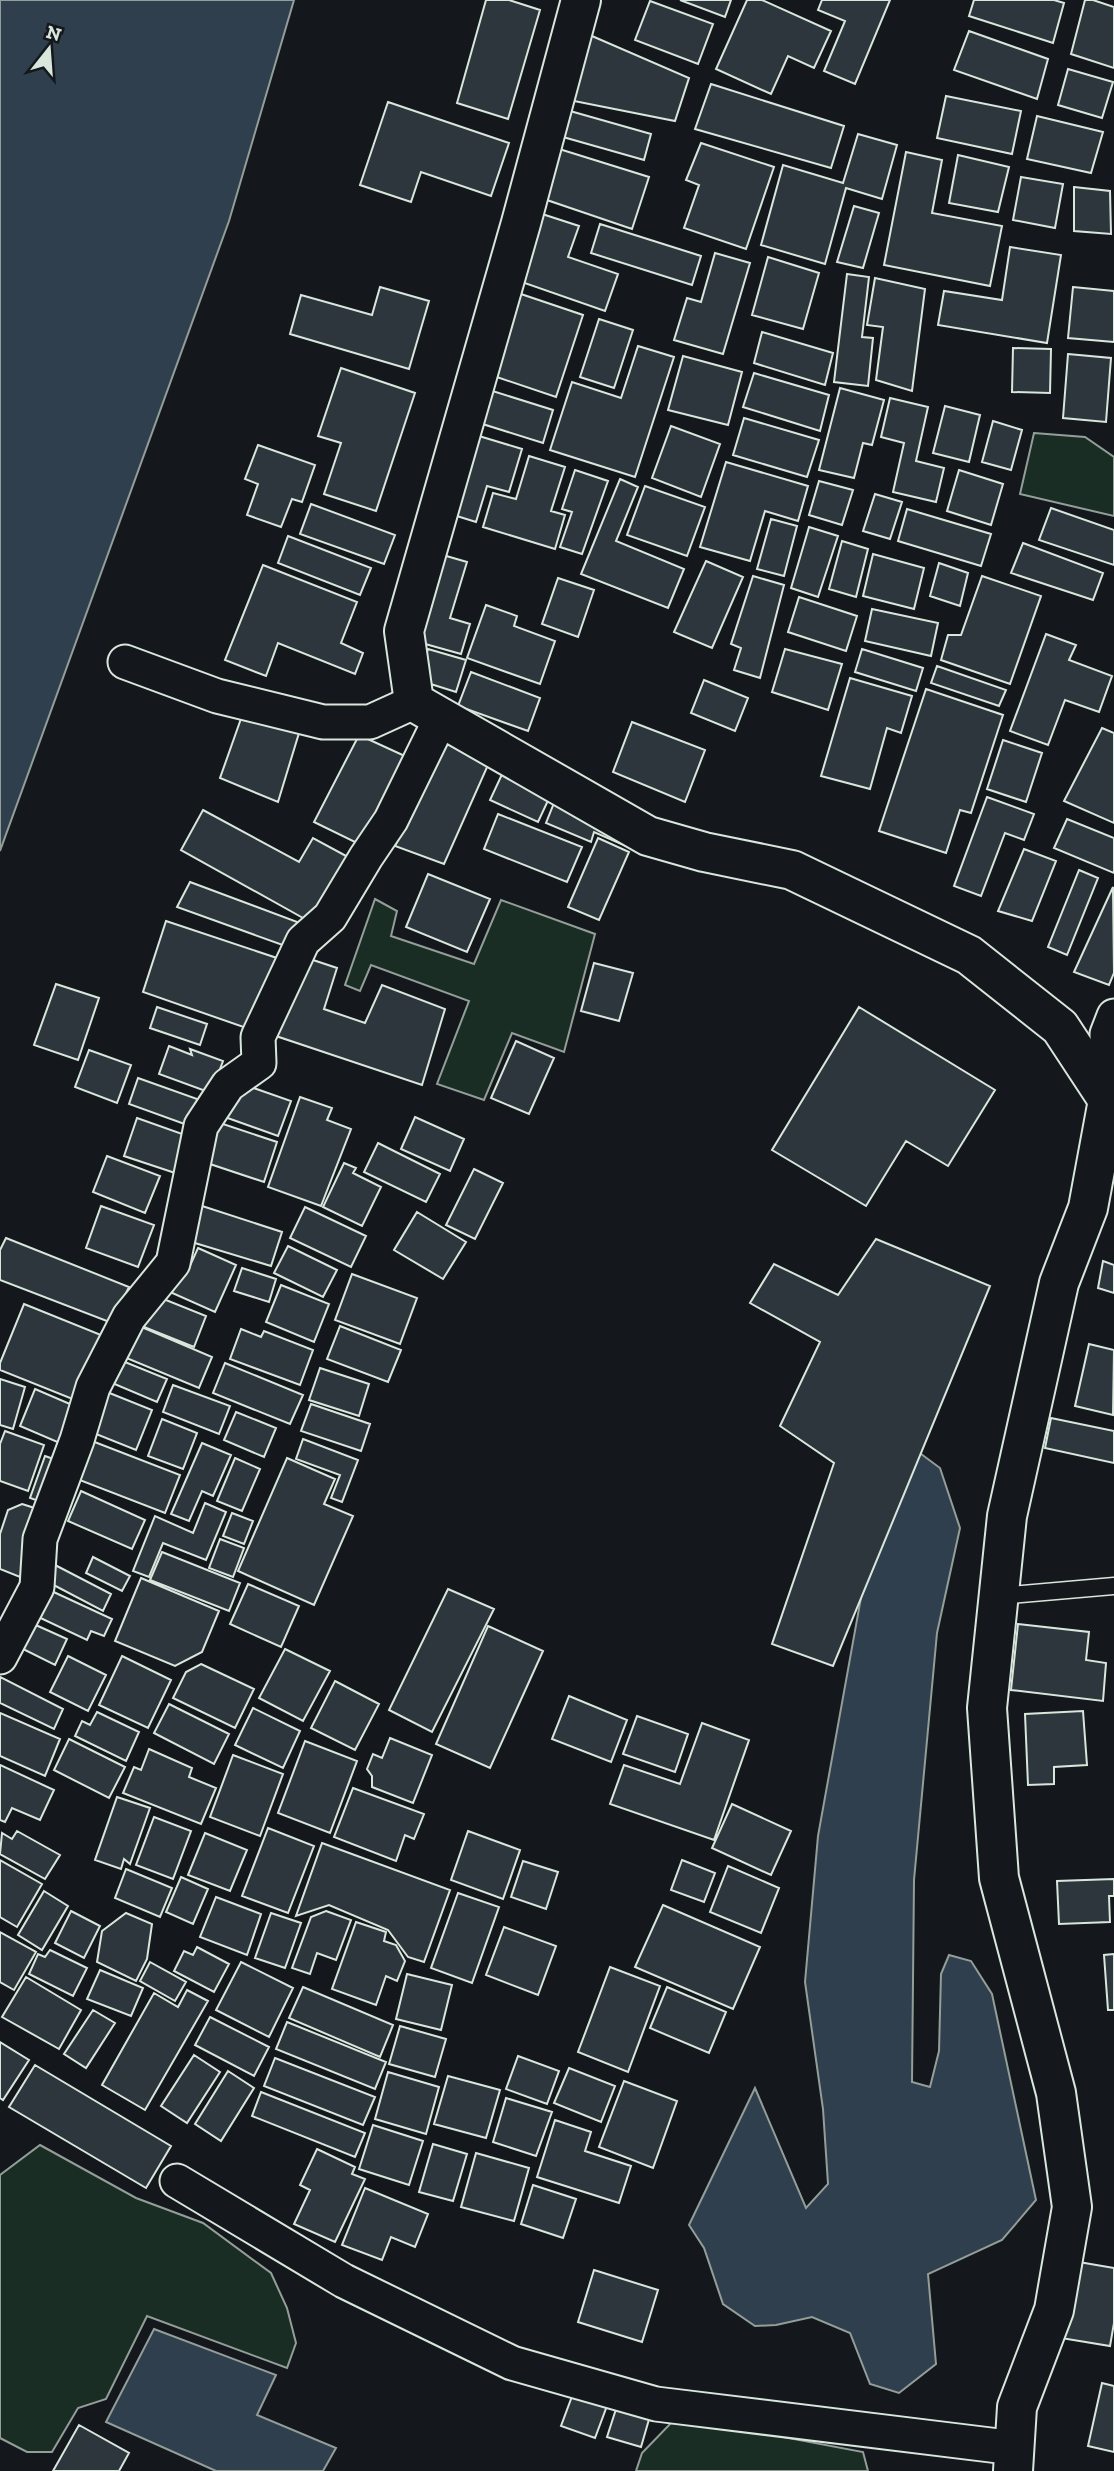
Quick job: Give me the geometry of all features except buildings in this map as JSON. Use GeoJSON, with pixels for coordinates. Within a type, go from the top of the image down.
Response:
{"type":"FeatureCollection","features":[{"type":"Feature","properties":{"kind":"street"},"geometry":{"type":"LineString","coordinates":[[0,1657],[37,1587],[40,1539],[77,1440],[93,1387],[129,1317],[173,1263],[201,1126],[228,1085],[258,1063],[258,1037],[303,941],[331,917],[391,820],[427,710],[404,631],[521,223],[581,0]]}},
{"type":"Feature","properties":{"kind":"street"},"geometry":{"type":"LineString","coordinates":[[125,662],[217,696],[323,722],[370,722],[427,710],[648,836],[704,852],[792,870],[969,956],[1060,1027],[1108,1100]]}},
{"type":"Feature","properties":{"kind":"street"},"geometry":{"type":"LineString","coordinates":[[177,2181],[344,2281],[512,2363],[656,2403],[1014,2459],[1017,2407],[1054,2310],[1072,2207],[1056,2093],[999,1878],[987,1708],[1007,1516],[1059,1283],[1088,1208],[1108,1100],[1107,1034],[1114,1016]]}},
{"type":"Feature","properties":{"kind":"lane"},"geometry":{"type":"LineString","coordinates":[[999,1596],[1114,1586]]}},
{"type":"Feature","properties":{"kind":"green space"},"geometry":{"type":"Polygon","coordinates":[[[1034,433],[1085,437],[1114,457],[1114,516],[1020,494],[1034,433]]]}},
{"type":"Feature","properties":{"kind":"green space"},"geometry":{"type":"Polygon","coordinates":[[[375,899],[397,911],[391,936],[474,964],[501,900],[595,934],[564,1052],[512,1033],[484,1100],[437,1084],[469,1001],[371,965],[360,991],[345,985],[375,899]]]}},
{"type":"Feature","properties":{"kind":"green space"},"geometry":{"type":"Polygon","coordinates":[[[40,2145],[136,2198],[203,2223],[271,2273],[287,2308],[296,2343],[287,2368],[147,2316],[106,2399],[78,2408],[52,2452],[27,2452],[0,2438],[0,2175],[40,2145]]]}},
{"type":"Feature","properties":{"kind":"green space"},"geometry":{"type":"Polygon","coordinates":[[[671,2423],[746,2430],[863,2452],[868,2471],[636,2471],[642,2453],[671,2423]]]}},
{"type":"Feature","properties":{"kind":"water"},"geometry":{"type":"Polygon","coordinates":[[[0,0],[294,0],[229,221],[0,851],[0,0]]]}},
{"type":"Feature","properties":{"kind":"water"},"geometry":{"type":"Polygon","coordinates":[[[913,1448],[940,1468],[960,1528],[937,1633],[914,1880],[912,2082],[930,2087],[939,2051],[941,1974],[949,1955],[971,1961],[992,1994],[1036,2200],[1002,2240],[928,2274],[936,2364],[899,2393],[870,2384],[850,2333],[812,2317],[776,2325],[755,2326],[723,2304],[704,2248],[689,2225],[755,2088],[806,2208],[828,2184],[823,2109],[805,1982],[818,1836],[884,1470],[913,1448]]]}},
{"type":"Feature","properties":{"kind":"water"},"geometry":{"type":"Polygon","coordinates":[[[154,2329],[276,2375],[257,2415],[336,2448],[323,2471],[216,2471],[106,2422],[154,2329]]]}}]}
